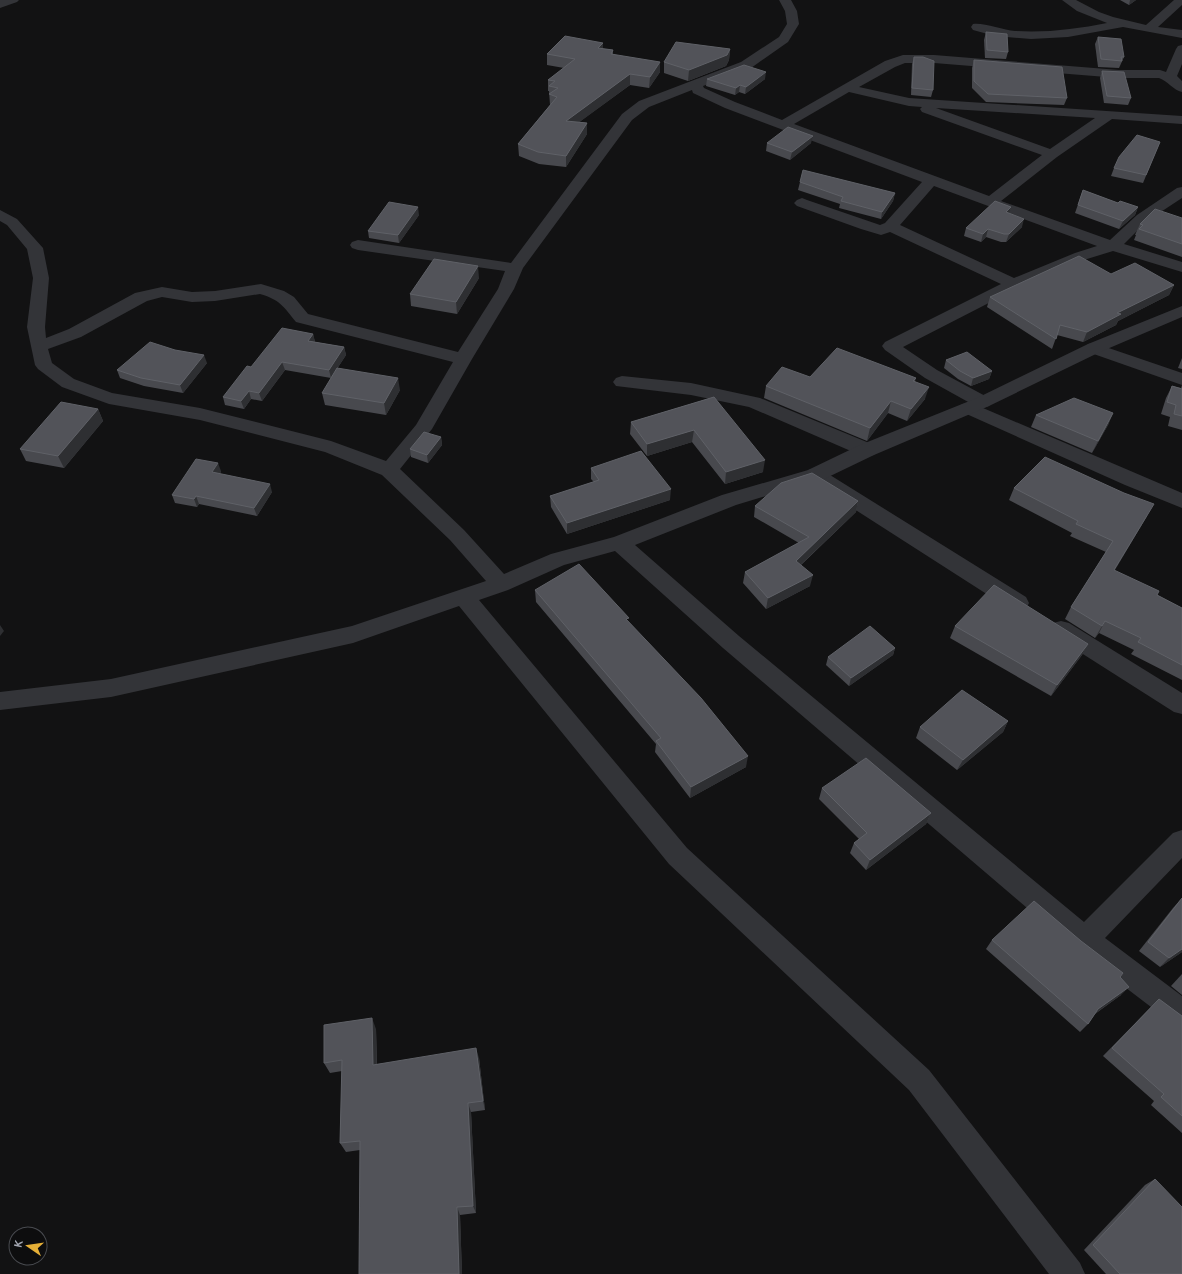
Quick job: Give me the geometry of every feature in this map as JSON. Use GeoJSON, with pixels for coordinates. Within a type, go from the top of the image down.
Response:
{"type":"FeatureCollection","features":[{"type":"Feature","properties":{"kind":"street"},"geometry":{"type":"LineString","coordinates":[[0,4],[13,0]]}},
{"type":"Feature","properties":{"kind":"street"},"geometry":{"type":"LineString","coordinates":[[389,470],[423,429],[463,359],[506,289],[515,268],[627,118],[644,104],[746,65],[784,39],[793,24],[791,11],[785,0]]}},
{"type":"Feature","properties":{"kind":"street"},"geometry":{"type":"LineString","coordinates":[[1068,0],[1101,19],[1182,34]]}},
{"type":"Feature","properties":{"kind":"street"},"geometry":{"type":"LineString","coordinates":[[1149,29],[1162,15],[1180,3]]}},
{"type":"Feature","properties":{"kind":"street"},"geometry":{"type":"LineString","coordinates":[[1162,15],[1182,30]]}},
{"type":"Feature","properties":{"kind":"street"},"geometry":{"type":"LineString","coordinates":[[977,27],[989,31],[1029,36],[1048,36],[1122,24]]}},
{"type":"Feature","properties":{"kind":"street"},"geometry":{"type":"LineString","coordinates":[[1170,77],[1182,49]]}},
{"type":"Feature","properties":{"kind":"street"},"geometry":{"type":"LineString","coordinates":[[784,124],[890,64],[903,59],[934,59],[1119,74],[1160,74],[1170,77],[1182,88]]}},
{"type":"Feature","properties":{"kind":"street"},"geometry":{"type":"LineString","coordinates":[[696,84],[698,90],[730,105],[1113,246],[1182,267]]}},
{"type":"Feature","properties":{"kind":"street"},"geometry":{"type":"LineString","coordinates":[[847,88],[909,102],[1182,120]]}},
{"type":"Feature","properties":{"kind":"street"},"geometry":{"type":"LineString","coordinates":[[909,102],[954,120],[1052,154]]}},
{"type":"Feature","properties":{"kind":"street"},"geometry":{"type":"LineString","coordinates":[[992,201],[1052,154],[1109,115]]}},
{"type":"Feature","properties":{"kind":"street"},"geometry":{"type":"LineString","coordinates":[[802,203],[881,230],[890,226],[932,180]]}},
{"type":"Feature","properties":{"kind":"street"},"geometry":{"type":"LineString","coordinates":[[1182,191],[1142,218],[1113,246],[1081,256],[1014,284],[891,346],[975,405],[1117,474],[1182,501]]}},
{"type":"Feature","properties":{"kind":"street"},"geometry":{"type":"LineString","coordinates":[[0,215],[12,222],[35,248],[40,278],[36,327],[38,347],[44,365],[68,383],[109,398],[200,414],[331,447],[389,470],[457,535],[501,584]]}},
{"type":"Feature","properties":{"kind":"street"},"geometry":{"type":"LineString","coordinates":[[890,226],[1014,284]]}},
{"type":"Feature","properties":{"kind":"street"},"geometry":{"type":"LineString","coordinates":[[358,245],[515,268]]}},
{"type":"Feature","properties":{"kind":"street"},"geometry":{"type":"LineString","coordinates":[[38,347],[75,333],[141,297],[162,292],[192,297],[215,296],[262,289],[278,294],[288,301],[302,318],[463,359]]}},
{"type":"Feature","properties":{"kind":"street"},"geometry":{"type":"LineString","coordinates":[[0,701],[111,688],[353,634],[501,584],[558,559],[619,543],[729,500],[815,475],[867,450],[975,405],[1094,348],[1182,311]]}},
{"type":"Feature","properties":{"kind":"street"},"geometry":{"type":"LineString","coordinates":[[1094,348],[1182,379]]}},
{"type":"Feature","properties":{"kind":"street"},"geometry":{"type":"LineString","coordinates":[[622,382],[691,389],[754,402],[867,450]]}},
{"type":"Feature","properties":{"kind":"street"},"geometry":{"type":"LineString","coordinates":[[815,475],[1182,705]]}},
{"type":"Feature","properties":{"kind":"street"},"geometry":{"type":"LineString","coordinates":[[619,543],[730,642],[1085,940],[1182,1013]]}},
{"type":"Feature","properties":{"kind":"street"},"geometry":{"type":"LineString","coordinates":[[464,597],[678,856],[919,1080],[1069,1274]]}},
{"type":"Feature","properties":{"kind":"street"},"geometry":{"type":"LineString","coordinates":[[1085,940],[1182,842]]}},
{"type":"Feature","properties":{"kind":"building"},"geometry":{"type":"Polygon","coordinates":[[[986,32],[1007,34],[1008,52],[987,50],[986,32]]]}},
{"type":"Feature","properties":{"kind":"building"},"geometry":{"type":"Polygon","coordinates":[[[565,36],[603,43],[598,48],[613,50],[611,54],[660,62],[650,77],[630,74],[566,121],[587,123],[566,156],[538,152],[518,144],[557,97],[549,94],[558,88],[549,86],[555,81],[548,80],[575,59],[547,54],[565,36]]]}},
{"type":"Feature","properties":{"kind":"building"},"geometry":{"type":"Polygon","coordinates":[[[1098,37],[1121,39],[1124,57],[1121,57],[1122,61],[1101,59],[1098,37]]]}},
{"type":"Feature","properties":{"kind":"building"},"geometry":{"type":"Polygon","coordinates":[[[676,42],[730,49],[727,55],[689,70],[664,62],[676,42]]]}},
{"type":"Feature","properties":{"kind":"building"},"geometry":{"type":"Polygon","coordinates":[[[914,57],[923,57],[934,61],[933,90],[912,88],[914,57]]]}},
{"type":"Feature","properties":{"kind":"building"},"geometry":{"type":"Polygon","coordinates":[[[974,60],[1062,67],[1067,98],[988,94],[974,81],[974,60]]]}},
{"type":"Feature","properties":{"kind":"building"},"geometry":{"type":"Polygon","coordinates":[[[744,65],[766,72],[746,87],[740,85],[736,88],[707,79],[744,65]]]}},
{"type":"Feature","properties":{"kind":"building"},"geometry":{"type":"Polygon","coordinates":[[[1102,71],[1124,72],[1131,98],[1107,96],[1102,71]]]}},
{"type":"Feature","properties":{"kind":"building"},"geometry":{"type":"Polygon","coordinates":[[[788,127],[813,136],[792,152],[767,143],[788,127]]]}},
{"type":"Feature","properties":{"kind":"building"},"geometry":{"type":"Polygon","coordinates":[[[1137,135],[1160,142],[1146,175],[1114,168],[1119,157],[1137,135]]]}},
{"type":"Feature","properties":{"kind":"building"},"geometry":{"type":"Polygon","coordinates":[[[803,170],[895,193],[882,212],[841,201],[843,197],[800,182],[803,170]]]}},
{"type":"Feature","properties":{"kind":"building"},"geometry":{"type":"Polygon","coordinates":[[[1083,190],[1118,203],[1120,201],[1138,207],[1123,221],[1078,205],[1083,190]]]}},
{"type":"Feature","properties":{"kind":"building"},"geometry":{"type":"Polygon","coordinates":[[[995,201],[1011,207],[1006,212],[1024,219],[1009,234],[988,229],[983,234],[966,228],[995,201]]]}},
{"type":"Feature","properties":{"kind":"building"},"geometry":{"type":"Polygon","coordinates":[[[389,202],[418,207],[398,235],[368,231],[389,202]]]}},
{"type":"Feature","properties":{"kind":"building"},"geometry":{"type":"Polygon","coordinates":[[[1155,209],[1182,218],[1182,244],[1139,229],[1143,225],[1140,224],[1155,209]]]}},
{"type":"Feature","properties":{"kind":"building"},"geometry":{"type":"Polygon","coordinates":[[[1079,256],[1111,274],[1135,263],[1174,285],[1117,313],[1121,314],[1087,332],[1060,325],[1056,339],[990,297],[1079,256]]]}},
{"type":"Feature","properties":{"kind":"building"},"geometry":{"type":"Polygon","coordinates":[[[434,259],[478,266],[456,302],[410,294],[434,259]]]}},
{"type":"Feature","properties":{"kind":"building"},"geometry":{"type":"Polygon","coordinates":[[[282,328],[313,334],[308,341],[344,347],[329,370],[282,362],[259,393],[249,391],[241,401],[223,397],[247,366],[251,367],[282,328]]]}},
{"type":"Feature","properties":{"kind":"building"},"geometry":{"type":"Polygon","coordinates":[[[150,342],[175,350],[204,355],[180,385],[141,378],[117,370],[150,342]]]}},
{"type":"Feature","properties":{"kind":"building"},"geometry":{"type":"Polygon","coordinates":[[[837,348],[916,378],[913,381],[929,387],[911,409],[891,401],[870,428],[766,386],[782,367],[810,377],[837,348]]]}},
{"type":"Feature","properties":{"kind":"building"},"geometry":{"type":"Polygon","coordinates":[[[967,352],[992,371],[973,378],[960,371],[946,360],[967,352]]]}},
{"type":"Feature","properties":{"kind":"building"},"geometry":{"type":"Polygon","coordinates":[[[337,368],[398,378],[384,403],[322,393],[337,368]]]}},
{"type":"Feature","properties":{"kind":"building"},"geometry":{"type":"Polygon","coordinates":[[[1172,386],[1182,389],[1182,416],[1174,414],[1176,405],[1167,402],[1172,386]]]}},
{"type":"Feature","properties":{"kind":"building"},"geometry":{"type":"Polygon","coordinates":[[[714,397],[765,460],[726,472],[694,430],[647,444],[631,422],[714,397]]]}},
{"type":"Feature","properties":{"kind":"building"},"geometry":{"type":"Polygon","coordinates":[[[1074,398],[1113,413],[1098,441],[1036,415],[1074,398]]]}},
{"type":"Feature","properties":{"kind":"building"},"geometry":{"type":"Polygon","coordinates":[[[61,402],[98,409],[58,456],[20,449],[61,402]]]}},
{"type":"Feature","properties":{"kind":"building"},"geometry":{"type":"Polygon","coordinates":[[[424,432],[441,437],[427,455],[410,449],[424,432]]]}},
{"type":"Feature","properties":{"kind":"building"},"geometry":{"type":"Polygon","coordinates":[[[641,451],[671,489],[567,523],[550,496],[599,480],[591,468],[641,451]]]}},
{"type":"Feature","properties":{"kind":"building"},"geometry":{"type":"Polygon","coordinates":[[[1045,457],[1124,493],[1154,504],[1114,570],[1159,591],[1157,595],[1182,608],[1182,665],[1138,642],[1141,638],[1105,621],[1102,626],[1071,607],[1113,541],[1076,524],[1078,521],[1014,488],[1045,457]]]}},
{"type":"Feature","properties":{"kind":"building"},"geometry":{"type":"Polygon","coordinates":[[[196,459],[218,463],[212,472],[270,484],[254,508],[196,496],[194,499],[172,495],[196,459]]]}},
{"type":"Feature","properties":{"kind":"building"},"geometry":{"type":"Polygon","coordinates":[[[812,473],[858,501],[796,561],[813,575],[768,598],[745,572],[809,537],[755,506],[781,483],[812,473]]]}},
{"type":"Feature","properties":{"kind":"building"},"geometry":{"type":"Polygon","coordinates":[[[579,564],[629,618],[626,619],[701,698],[748,756],[691,787],[656,741],[661,738],[535,590],[579,564]]]}},
{"type":"Feature","properties":{"kind":"building"},"geometry":{"type":"Polygon","coordinates":[[[994,585],[1088,644],[1057,685],[955,626],[994,585]]]}},
{"type":"Feature","properties":{"kind":"building"},"geometry":{"type":"Polygon","coordinates":[[[870,626],[895,648],[851,678],[828,657],[870,626]]]}},
{"type":"Feature","properties":{"kind":"building"},"geometry":{"type":"Polygon","coordinates":[[[962,690],[1008,721],[963,760],[920,727],[962,690]]]}},
{"type":"Feature","properties":{"kind":"building"},"geometry":{"type":"Polygon","coordinates":[[[866,758],[931,813],[870,860],[854,843],[867,833],[822,788],[866,758]]]}},
{"type":"Feature","properties":{"kind":"building"},"geometry":{"type":"Polygon","coordinates":[[[1182,898],[1182,949],[1169,958],[1148,942],[1182,898]]]}},
{"type":"Feature","properties":{"kind":"building"},"geometry":{"type":"Polygon","coordinates":[[[1034,901],[1081,941],[1123,973],[1120,977],[1129,987],[1098,1009],[1088,1024],[992,940],[1034,901]]]}},
{"type":"Feature","properties":{"kind":"building"},"geometry":{"type":"Polygon","coordinates":[[[1159,999],[1182,1016],[1182,1116],[1161,1097],[1164,1094],[1112,1048],[1159,999]]]}},
{"type":"Feature","properties":{"kind":"building"},"geometry":{"type":"Polygon","coordinates":[[[372,1018],[373,1065],[476,1048],[483,1101],[468,1103],[473,1206],[457,1207],[459,1274],[359,1274],[360,1141],[340,1143],[342,1060],[324,1063],[324,1025],[372,1018]]]}},
{"type":"Feature","properties":{"kind":"building"},"geometry":{"type":"Polygon","coordinates":[[[1155,1179],[1182,1207],[1182,1274],[1120,1274],[1093,1245],[1155,1179]]]}}]}
